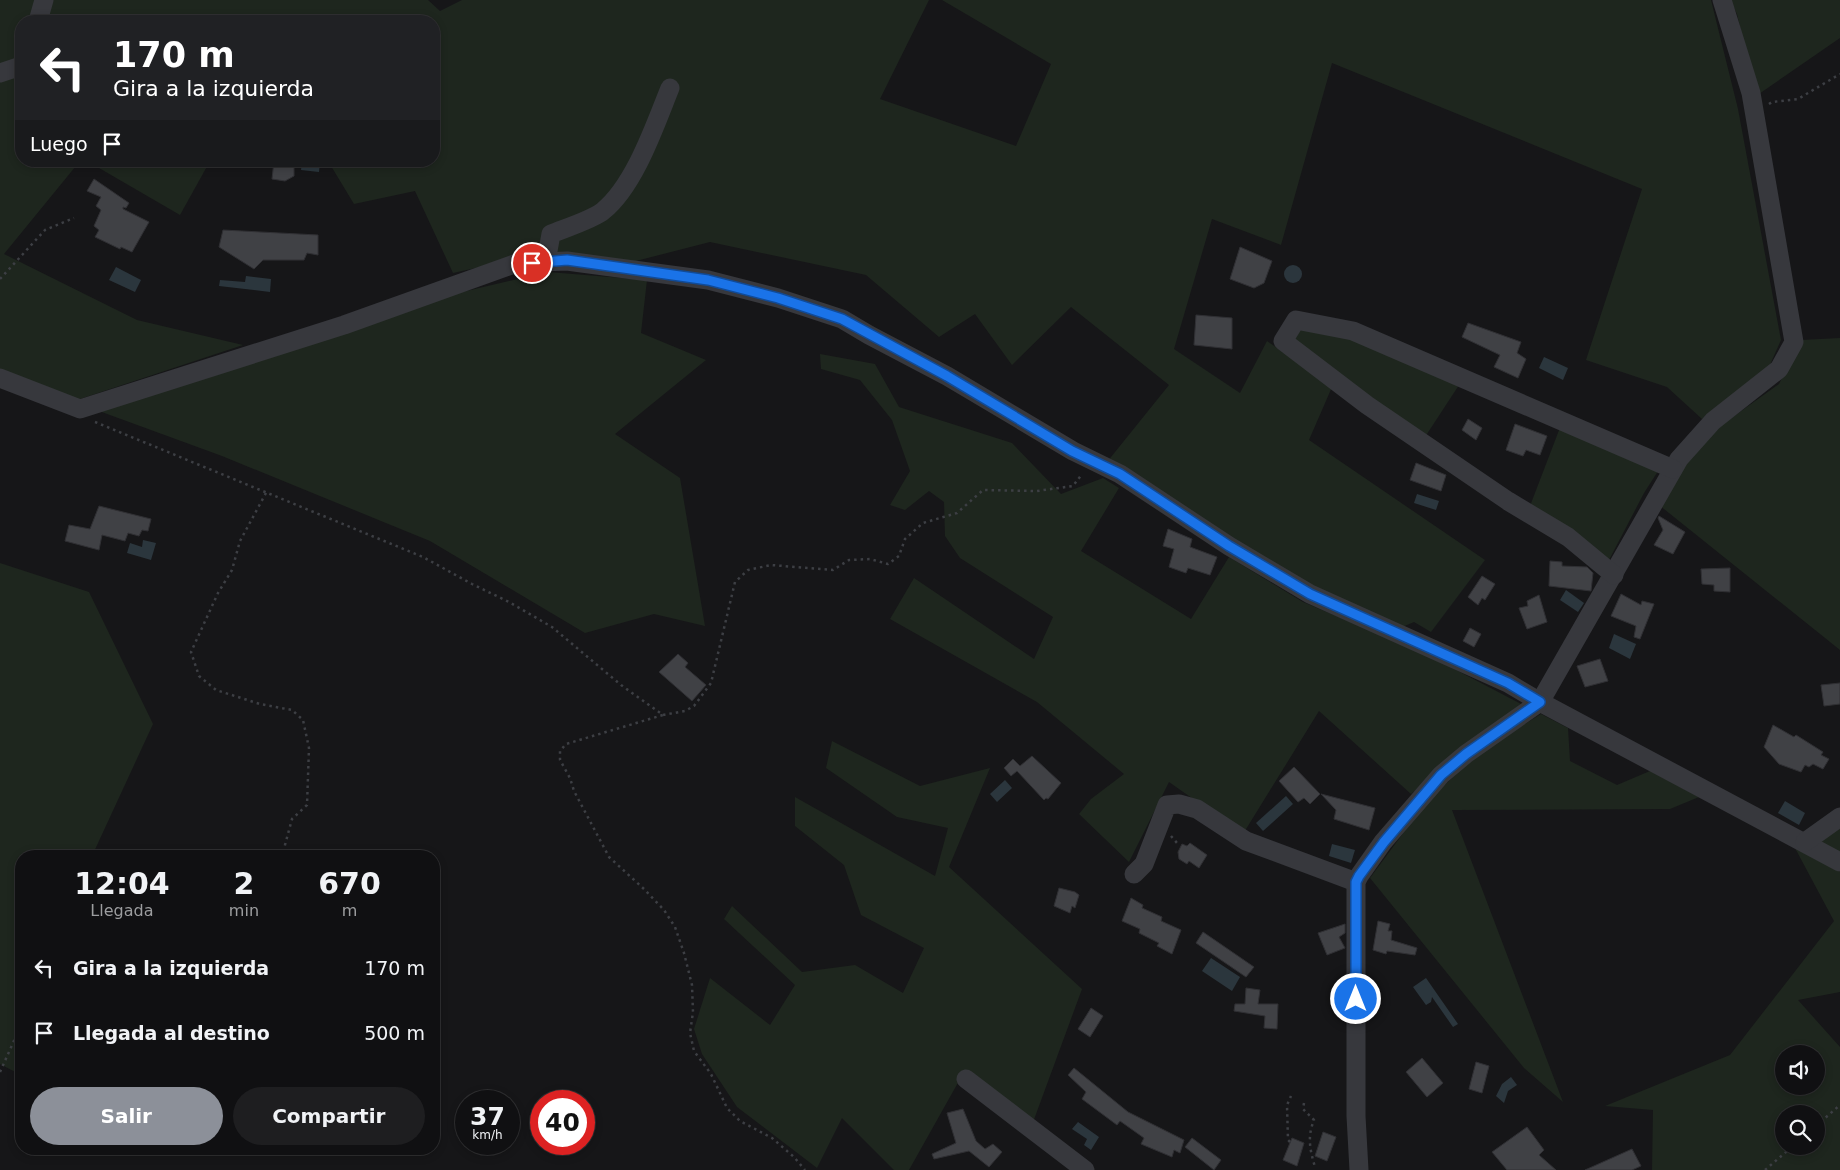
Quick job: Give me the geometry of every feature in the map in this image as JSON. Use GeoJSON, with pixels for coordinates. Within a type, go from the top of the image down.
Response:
{"type":"FeatureCollection","features":[{"type":"Feature","properties":{"kind":"street"},"geometry":{"type":"LineString","coordinates":[[40,15],[44,0]]}},
{"type":"Feature","properties":{"kind":"street"},"geometry":{"type":"LineString","coordinates":[[1359,1170],[1356,1116],[1356,882],[1359,876],[1384,842],[1441,775],[1466,754],[1540,702],[1679,459],[1713,421],[1780,369],[1794,342],[1752,93],[1722,0]]}},
{"type":"Feature","properties":{"kind":"street"},"geometry":{"type":"LineString","coordinates":[[0,73],[15,68]]}},
{"type":"Feature","properties":{"kind":"street"},"geometry":{"type":"LineString","coordinates":[[546,262],[551,234],[603,212],[623,189],[642,157],[670,88]]}},
{"type":"Feature","properties":{"kind":"street"},"geometry":{"type":"LineString","coordinates":[[0,378],[80,409],[344,324],[517,264],[567,260],[708,280],[778,298],[842,319],[947,376],[1072,451],[1120,474],[1229,546],[1310,594],[1508,683],[1540,702],[1840,862]]}},
{"type":"Feature","properties":{"kind":"street"},"geometry":{"type":"LineString","coordinates":[[1614,575],[1568,537],[1508,501],[1383,416],[1283,341],[1296,320],[1353,331],[1674,469]]}},
{"type":"Feature","properties":{"kind":"street"},"geometry":{"type":"LineString","coordinates":[[1134,874],[1144,864],[1167,806],[1179,804],[1197,809],[1246,841],[1356,882]]}},
{"type":"Feature","properties":{"kind":"street"},"geometry":{"type":"LineString","coordinates":[[1804,842],[1840,817]]}},
{"type":"Feature","properties":{"kind":"street"},"geometry":{"type":"LineString","coordinates":[[966,1079],[1086,1170]]}},
{"type":"Feature","properties":{"kind":"path"},"geometry":{"type":"LineString","coordinates":[[1755,113],[1772,102],[1798,99],[1840,74]]}},
{"type":"Feature","properties":{"kind":"path"},"geometry":{"type":"LineString","coordinates":[[0,279],[45,230],[74,218]]}},
{"type":"Feature","properties":{"kind":"path"},"geometry":{"type":"LineString","coordinates":[[80,409],[88,420],[423,557],[552,627],[621,685],[663,714]]}},
{"type":"Feature","properties":{"kind":"path"},"geometry":{"type":"LineString","coordinates":[[805,1170],[794,1157],[772,1138],[740,1120],[727,1108],[710,1074],[694,1051],[690,1034],[693,1012],[692,985],[675,927],[664,910],[609,857],[574,792],[570,778],[560,760],[560,751],[566,744],[663,714],[685,711],[694,706],[710,684],[714,674],[735,582],[748,570],[771,565],[833,570],[849,560],[870,559],[888,564],[899,556],[904,539],[923,524],[957,513],[983,490],[1037,491],[1073,486],[1091,460]]}},
{"type":"Feature","properties":{"kind":"path"},"geometry":{"type":"LineString","coordinates":[[266,493],[240,541],[232,570],[218,593],[190,652],[199,676],[216,690],[260,704],[292,710],[303,720],[309,748],[307,805],[292,820],[283,850]]}},
{"type":"Feature","properties":{"kind":"path"},"geometry":{"type":"LineString","coordinates":[[0,1072],[15,1038]]}},
{"type":"Feature","properties":{"kind":"path"},"geometry":{"type":"LineString","coordinates":[[1290,1142],[1288,1140],[1287,1105],[1291,1096]]}},
{"type":"Feature","properties":{"kind":"path"},"geometry":{"type":"LineString","coordinates":[[1304,1103],[1303,1109],[1314,1120],[1310,1131],[1309,1148],[1315,1167]]}},
{"type":"Feature","properties":{"kind":"path"},"geometry":{"type":"LineString","coordinates":[[1825,1118],[1840,1105]]}},
{"type":"Feature","properties":{"kind":"path"},"geometry":{"type":"LineString","coordinates":[[1765,1170],[1782,1155]]}},
{"type":"Feature","properties":{"kind":"shaded area"},"geometry":{"type":"Polygon","coordinates":[[[0,0],[428,0],[440,11],[462,0],[929,0],[880,99],[1016,146],[1051,64],[942,0],[1711,0],[1738,109],[1781,340],[1769,367],[1702,419],[1667,387],[1586,360],[1642,189],[1332,63],[1281,245],[1212,219],[1174,349],[1240,393],[1267,341],[1332,387],[1309,440],[1485,560],[1431,632],[1414,622],[1395,630],[1285,575],[1107,462],[1169,385],[1071,307],[1012,365],[975,314],[939,337],[866,275],[710,242],[632,262],[535,255],[453,273],[415,191],[354,204],[332,167],[440,167],[440,15],[15,15],[15,167],[75,167],[4,254],[137,320],[243,345],[74,401],[0,369],[0,0]]]}},
{"type":"Feature","properties":{"kind":"shaded area"},"geometry":{"type":"Polygon","coordinates":[[[1730,0],[1840,0],[1840,38],[1756,96],[1737,14],[1730,0]]]}},
{"type":"Feature","properties":{"kind":"shaded area"},"geometry":{"type":"Polygon","coordinates":[[[97,167],[207,167],[180,215],[97,167]]]}},
{"type":"Feature","properties":{"kind":"shaded area"},"geometry":{"type":"Polygon","coordinates":[[[301,167],[319,167],[319,172],[301,170],[301,167]]]}},
{"type":"Feature","properties":{"kind":"shaded area"},"geometry":{"type":"Polygon","coordinates":[[[1293,265],[1299,268],[1302,274],[1299,280],[1293,283],[1287,280],[1284,274],[1287,268],[1293,265]]]}},
{"type":"Feature","properties":{"kind":"shaded area"},"geometry":{"type":"Polygon","coordinates":[[[116,267],[141,280],[135,292],[109,280],[116,267]]]}},
{"type":"Feature","properties":{"kind":"shaded area"},"geometry":{"type":"Polygon","coordinates":[[[548,272],[647,280],[641,333],[706,360],[615,434],[680,478],[705,626],[654,614],[585,633],[430,541],[222,456],[99,411],[462,292],[548,272]]]}},
{"type":"Feature","properties":{"kind":"shaded area"},"geometry":{"type":"Polygon","coordinates":[[[246,276],[271,279],[270,292],[219,286],[220,280],[245,282],[246,276]]]}},
{"type":"Feature","properties":{"kind":"shaded area"},"geometry":{"type":"Polygon","coordinates":[[[1299,323],[1369,344],[1459,385],[1425,437],[1289,340],[1299,323]]]}},
{"type":"Feature","properties":{"kind":"shaded area"},"geometry":{"type":"Polygon","coordinates":[[[1840,338],[1840,650],[1659,505],[1688,458],[1716,429],[1779,384],[1801,340],[1840,338]]]}},
{"type":"Feature","properties":{"kind":"shaded area"},"geometry":{"type":"Polygon","coordinates":[[[820,354],[875,364],[899,407],[1012,443],[1061,494],[1103,478],[1119,488],[1081,551],[1191,619],[1229,557],[1303,602],[1418,650],[1523,705],[1411,794],[1319,711],[1243,834],[1169,782],[1129,862],[1079,814],[1091,799],[1124,774],[1037,702],[890,619],[914,578],[1034,659],[1053,617],[960,558],[945,536],[944,502],[929,491],[905,510],[890,505],[910,471],[892,420],[860,380],[821,369],[820,354]]]}},
{"type":"Feature","properties":{"kind":"shaded area"},"geometry":{"type":"Polygon","coordinates":[[[1544,357],[1568,368],[1563,380],[1539,368],[1544,357]]]}},
{"type":"Feature","properties":{"kind":"shaded area"},"geometry":{"type":"Polygon","coordinates":[[[1561,425],[1660,468],[1644,493],[1609,560],[1530,506],[1561,425]]]}},
{"type":"Feature","properties":{"kind":"shaded area"},"geometry":{"type":"Polygon","coordinates":[[[1417,494],[1439,501],[1436,510],[1414,503],[1417,494]]]}},
{"type":"Feature","properties":{"kind":"shaded area"},"geometry":{"type":"Polygon","coordinates":[[[143,540],[156,543],[151,560],[127,553],[130,543],[142,547],[143,540]]]}},
{"type":"Feature","properties":{"kind":"shaded area"},"geometry":{"type":"Polygon","coordinates":[[[0,563],[89,592],[153,724],[95,850],[15,850],[15,1072],[0,1064],[0,563]]]}},
{"type":"Feature","properties":{"kind":"shaded area"},"geometry":{"type":"Polygon","coordinates":[[[1566,590],[1584,603],[1578,612],[1560,600],[1566,590]]]}},
{"type":"Feature","properties":{"kind":"shaded area"},"geometry":{"type":"Polygon","coordinates":[[[1614,634],[1636,644],[1630,659],[1609,648],[1614,634]]]}},
{"type":"Feature","properties":{"kind":"shaded area"},"geometry":{"type":"Polygon","coordinates":[[[1541,714],[1568,728],[1570,761],[1617,785],[1650,771],[1699,797],[1670,809],[1452,810],[1563,1102],[1524,1068],[1370,878],[1424,805],[1478,753],[1541,714]]]}},
{"type":"Feature","properties":{"kind":"shaded area"},"geometry":{"type":"Polygon","coordinates":[[[832,741],[920,786],[990,768],[949,867],[1082,989],[1032,1125],[964,1072],[909,1170],[894,1170],[842,1118],[817,1168],[737,1107],[702,1054],[694,1029],[710,978],[770,1025],[795,985],[724,919],[732,906],[802,972],[855,965],[903,993],[924,948],[861,915],[844,865],[795,826],[795,797],[935,876],[948,828],[897,817],[826,768],[832,741]]]}},
{"type":"Feature","properties":{"kind":"shaded area"},"geometry":{"type":"Polygon","coordinates":[[[1005,780],[1012,788],[997,802],[990,794],[1005,780]]]}},
{"type":"Feature","properties":{"kind":"shaded area"},"geometry":{"type":"Polygon","coordinates":[[[1286,796],[1293,804],[1263,831],[1256,823],[1286,796]]]}},
{"type":"Feature","properties":{"kind":"shaded area"},"geometry":{"type":"Polygon","coordinates":[[[1785,801],[1805,813],[1799,825],[1778,813],[1785,801]]]}},
{"type":"Feature","properties":{"kind":"shaded area"},"geometry":{"type":"Polygon","coordinates":[[[1840,826],[1840,858],[1817,845],[1840,826]]]}},
{"type":"Feature","properties":{"kind":"shaded area"},"geometry":{"type":"Polygon","coordinates":[[[1332,844],[1355,850],[1351,863],[1329,856],[1332,844]]]}},
{"type":"Feature","properties":{"kind":"shaded area"},"geometry":{"type":"Polygon","coordinates":[[[1795,848],[1840,872],[1840,992],[1798,1000],[1840,1047],[1840,1170],[1652,1170],[1653,1110],[1605,1106],[1730,1055],[1834,921],[1795,848]]]}},
{"type":"Feature","properties":{"kind":"shaded area"},"geometry":{"type":"Polygon","coordinates":[[[1211,958],[1240,977],[1232,991],[1202,971],[1211,958]]]}},
{"type":"Feature","properties":{"kind":"shaded area"},"geometry":{"type":"Polygon","coordinates":[[[1426,978],[1458,1024],[1453,1027],[1432,997],[1431,1002],[1426,1005],[1413,987],[1426,978]]]}},
{"type":"Feature","properties":{"kind":"shaded area"},"geometry":{"type":"Polygon","coordinates":[[[1511,1077],[1517,1085],[1508,1091],[1504,1103],[1496,1096],[1502,1084],[1511,1077]]]}},
{"type":"Feature","properties":{"kind":"shaded area"},"geometry":{"type":"Polygon","coordinates":[[[1078,1122],[1099,1137],[1091,1150],[1084,1145],[1087,1139],[1072,1129],[1078,1122]]]}},
{"type":"Feature","properties":{"kind":"building"},"geometry":{"type":"Polygon","coordinates":[[[273,167],[294,167],[294,176],[285,181],[272,179],[273,167]]]}},
{"type":"Feature","properties":{"kind":"building"},"geometry":{"type":"Polygon","coordinates":[[[94,179],[129,203],[123,209],[149,222],[132,252],[121,247],[120,249],[95,237],[99,230],[94,226],[101,210],[96,206],[101,197],[87,191],[94,179]]]}},
{"type":"Feature","properties":{"kind":"building"},"geometry":{"type":"Polygon","coordinates":[[[223,230],[318,235],[318,255],[307,253],[304,260],[263,260],[254,269],[219,247],[223,230]]]}},
{"type":"Feature","properties":{"kind":"building"},"geometry":{"type":"Polygon","coordinates":[[[1240,247],[1272,261],[1264,283],[1254,288],[1230,279],[1240,247]]]}},
{"type":"Feature","properties":{"kind":"building"},"geometry":{"type":"Polygon","coordinates":[[[1196,315],[1232,318],[1232,349],[1194,345],[1196,315]]]}},
{"type":"Feature","properties":{"kind":"building"},"geometry":{"type":"Polygon","coordinates":[[[1468,323],[1521,342],[1517,353],[1526,359],[1518,378],[1494,367],[1500,355],[1462,337],[1468,323]]]}},
{"type":"Feature","properties":{"kind":"building"},"geometry":{"type":"Polygon","coordinates":[[[1468,419],[1482,428],[1476,440],[1462,430],[1468,419]]]}},
{"type":"Feature","properties":{"kind":"building"},"geometry":{"type":"Polygon","coordinates":[[[1515,424],[1547,436],[1540,455],[1526,450],[1523,456],[1506,450],[1515,424]]]}},
{"type":"Feature","properties":{"kind":"building"},"geometry":{"type":"Polygon","coordinates":[[[1416,463],[1446,475],[1441,491],[1410,480],[1416,463]]]}},
{"type":"Feature","properties":{"kind":"building"},"geometry":{"type":"Polygon","coordinates":[[[99,506],[151,519],[148,531],[142,530],[139,536],[128,533],[125,541],[102,535],[99,550],[65,541],[69,525],[90,529],[99,506]]]}},
{"type":"Feature","properties":{"kind":"building"},"geometry":{"type":"Polygon","coordinates":[[[1659,516],[1685,532],[1673,554],[1654,545],[1663,530],[1658,518],[1659,516]]]}},
{"type":"Feature","properties":{"kind":"building"},"geometry":{"type":"Polygon","coordinates":[[[1168,529],[1192,539],[1190,547],[1217,557],[1210,575],[1188,568],[1186,573],[1169,567],[1174,549],[1163,546],[1168,529]]]}},
{"type":"Feature","properties":{"kind":"building"},"geometry":{"type":"Polygon","coordinates":[[[1550,561],[1562,562],[1562,566],[1587,567],[1593,573],[1591,591],[1549,586],[1550,561]]]}},
{"type":"Feature","properties":{"kind":"building"},"geometry":{"type":"Polygon","coordinates":[[[1730,568],[1730,592],[1714,591],[1714,585],[1702,584],[1701,569],[1730,568]]]}},
{"type":"Feature","properties":{"kind":"building"},"geometry":{"type":"Polygon","coordinates":[[[1482,576],[1495,584],[1485,600],[1482,598],[1478,605],[1468,597],[1482,576]]]}},
{"type":"Feature","properties":{"kind":"building"},"geometry":{"type":"Polygon","coordinates":[[[1621,594],[1641,605],[1642,601],[1654,604],[1640,639],[1634,637],[1636,626],[1611,616],[1621,594]]]}},
{"type":"Feature","properties":{"kind":"building"},"geometry":{"type":"Polygon","coordinates":[[[1539,595],[1547,622],[1527,629],[1519,608],[1528,606],[1527,601],[1539,595]]]}},
{"type":"Feature","properties":{"kind":"building"},"geometry":{"type":"Polygon","coordinates":[[[1470,628],[1481,634],[1474,647],[1463,641],[1470,628]]]}},
{"type":"Feature","properties":{"kind":"building"},"geometry":{"type":"Polygon","coordinates":[[[678,654],[688,663],[685,667],[706,685],[692,701],[659,672],[678,654]]]}},
{"type":"Feature","properties":{"kind":"building"},"geometry":{"type":"Polygon","coordinates":[[[1600,659],[1608,681],[1585,687],[1577,666],[1600,659]]]}},
{"type":"Feature","properties":{"kind":"building"},"geometry":{"type":"Polygon","coordinates":[[[1840,683],[1840,704],[1824,706],[1821,685],[1840,683]]]}},
{"type":"Feature","properties":{"kind":"building"},"geometry":{"type":"Polygon","coordinates":[[[1773,725],[1794,737],[1796,735],[1823,752],[1821,755],[1829,759],[1823,769],[1813,764],[1809,767],[1805,765],[1801,772],[1779,764],[1764,747],[1773,725]]]}},
{"type":"Feature","properties":{"kind":"building"},"geometry":{"type":"Polygon","coordinates":[[[1032,756],[1061,783],[1048,799],[1044,800],[1017,771],[1011,776],[1004,768],[1013,759],[1020,766],[1032,756]]]}},
{"type":"Feature","properties":{"kind":"building"},"geometry":{"type":"Polygon","coordinates":[[[1294,767],[1320,794],[1310,804],[1304,798],[1298,802],[1279,781],[1294,767]]]}},
{"type":"Feature","properties":{"kind":"building"},"geometry":{"type":"Polygon","coordinates":[[[1321,794],[1375,808],[1369,830],[1334,819],[1336,810],[1321,794]]]}},
{"type":"Feature","properties":{"kind":"building"},"geometry":{"type":"Polygon","coordinates":[[[1190,843],[1207,855],[1199,868],[1189,861],[1187,864],[1179,859],[1178,852],[1182,844],[1187,846],[1190,843]]]}},
{"type":"Feature","properties":{"kind":"building"},"geometry":{"type":"Polygon","coordinates":[[[1059,888],[1075,892],[1079,895],[1075,908],[1072,906],[1070,913],[1054,906],[1059,888]]]}},
{"type":"Feature","properties":{"kind":"building"},"geometry":{"type":"Polygon","coordinates":[[[1131,898],[1143,905],[1142,908],[1162,917],[1161,921],[1181,930],[1172,954],[1157,946],[1159,943],[1139,933],[1140,929],[1122,921],[1131,898]]]}},
{"type":"Feature","properties":{"kind":"building"},"geometry":{"type":"Polygon","coordinates":[[[1378,921],[1390,924],[1388,931],[1392,931],[1391,940],[1417,948],[1415,955],[1387,951],[1386,954],[1373,950],[1378,921]]]}},
{"type":"Feature","properties":{"kind":"building"},"geometry":{"type":"Polygon","coordinates":[[[1345,924],[1345,933],[1339,937],[1345,948],[1327,955],[1318,933],[1345,924]]]}},
{"type":"Feature","properties":{"kind":"building"},"geometry":{"type":"Polygon","coordinates":[[[1203,932],[1254,967],[1246,977],[1196,943],[1203,932]]]}},
{"type":"Feature","properties":{"kind":"building"},"geometry":{"type":"Polygon","coordinates":[[[1246,988],[1260,990],[1258,1004],[1278,1004],[1277,1029],[1264,1028],[1265,1016],[1234,1011],[1235,1004],[1245,1004],[1246,988]]]}},
{"type":"Feature","properties":{"kind":"building"},"geometry":{"type":"Polygon","coordinates":[[[1091,1008],[1103,1016],[1090,1037],[1078,1029],[1091,1008]]]}},
{"type":"Feature","properties":{"kind":"building"},"geometry":{"type":"Polygon","coordinates":[[[1422,1058],[1443,1083],[1427,1097],[1406,1072],[1422,1058]]]}},
{"type":"Feature","properties":{"kind":"building"},"geometry":{"type":"Polygon","coordinates":[[[1476,1062],[1489,1066],[1482,1093],[1469,1089],[1476,1062]]]}},
{"type":"Feature","properties":{"kind":"building"},"geometry":{"type":"Polygon","coordinates":[[[1074,1068],[1128,1112],[1184,1140],[1180,1153],[1174,1150],[1172,1157],[1141,1144],[1144,1138],[1120,1121],[1117,1125],[1082,1099],[1086,1092],[1068,1075],[1074,1068]]]}},
{"type":"Feature","properties":{"kind":"building"},"geometry":{"type":"Polygon","coordinates":[[[963,1109],[976,1141],[985,1149],[993,1144],[1002,1152],[989,1167],[969,1151],[934,1159],[932,1154],[956,1143],[947,1113],[963,1109]]]}},
{"type":"Feature","properties":{"kind":"building"},"geometry":{"type":"Polygon","coordinates":[[[1527,1127],[1544,1150],[1539,1155],[1556,1170],[1507,1170],[1492,1152],[1527,1127]]]}},
{"type":"Feature","properties":{"kind":"building"},"geometry":{"type":"Polygon","coordinates":[[[1323,1132],[1336,1137],[1327,1161],[1315,1156],[1323,1132]]]}},
{"type":"Feature","properties":{"kind":"building"},"geometry":{"type":"Polygon","coordinates":[[[1192,1138],[1221,1160],[1214,1170],[1185,1147],[1192,1138]]]}},
{"type":"Feature","properties":{"kind":"building"},"geometry":{"type":"Polygon","coordinates":[[[1292,1138],[1304,1143],[1297,1166],[1283,1160],[1292,1138]]]}},
{"type":"Feature","properties":{"kind":"building"},"geometry":{"type":"Polygon","coordinates":[[[1632,1149],[1641,1166],[1632,1170],[1585,1170],[1632,1149]]]}},
{"type":"Feature","properties":{"kind":"route"},"geometry":{"type":"LineString","coordinates":[[532,263],[567,260],[708,280],[778,298],[842,319],[947,376],[1072,451],[1120,474],[1229,546],[1310,594],[1508,683],[1540,702],[1466,754],[1441,775],[1418,800],[1359,876],[1356,882],[1356,999]]}}]}
